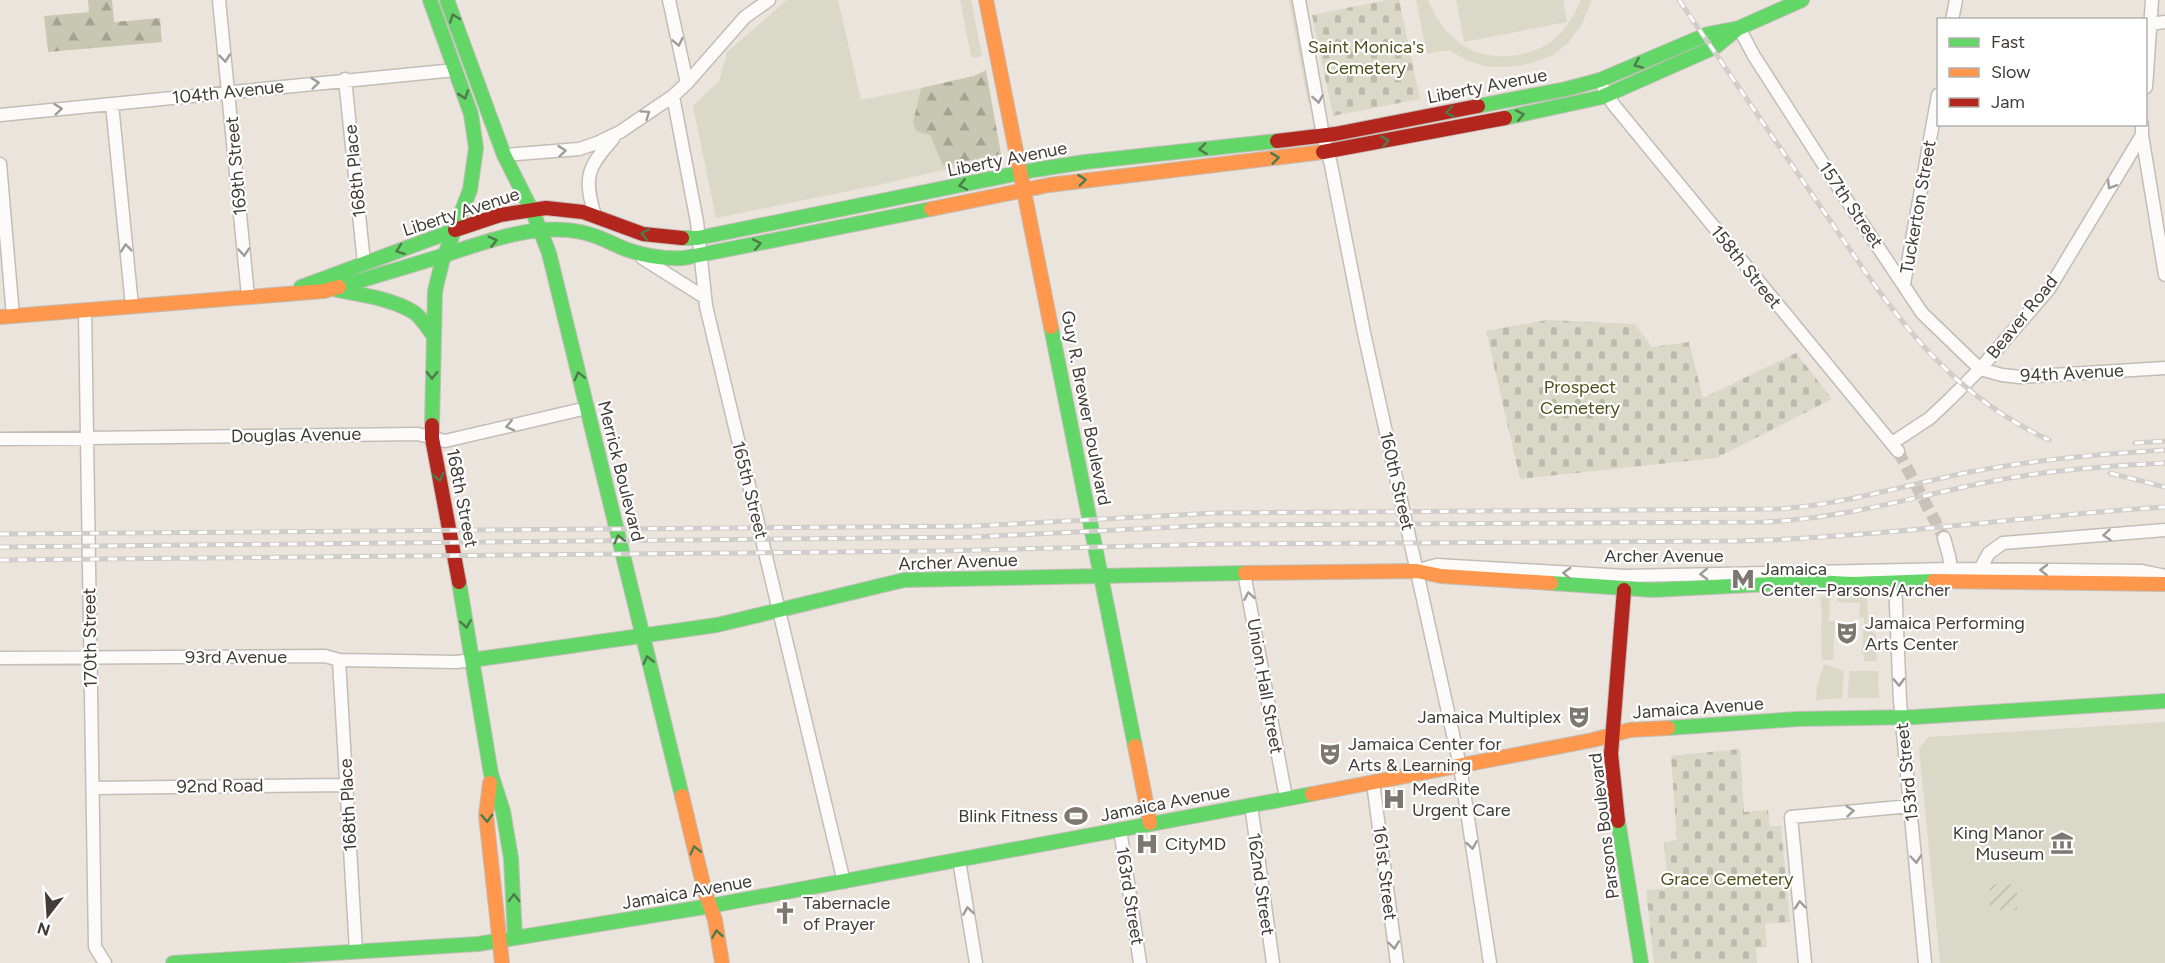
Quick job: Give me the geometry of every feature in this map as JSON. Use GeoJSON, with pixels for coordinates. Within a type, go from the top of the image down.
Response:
{"type":"FeatureCollection","features":[{"type":"Feature","properties":{"kind":"main road"},"geometry":{"type":"LineString","coordinates":[[430,0],[473,122],[476,148],[472,183],[455,230]]}},
{"type":"Feature","properties":{"kind":"main road","name":"Merrick Boulevard"},"geometry":{"type":"LineString","coordinates":[[447,0],[504,155],[541,230],[549,253],[642,636],[715,920],[722,963]]}},
{"type":"Feature","properties":{"kind":"main road","name":"Guy R. Brewer Boulevard"},"geometry":{"type":"LineString","coordinates":[[986,0],[1150,823]]}},
{"type":"Feature","properties":{"kind":"main road","name":"Liberty Avenue"},"geometry":{"type":"LineString","coordinates":[[288,293],[455,230],[531,209],[557,207],[595,216],[636,232],[673,238],[698,238],[1020,173],[1100,160],[1323,135],[1554,92],[1600,80],[1708,34],[1739,28],[1802,0]]}},
{"type":"Feature","properties":{"kind":"main road","name":"Liberty Avenue"},"geometry":{"type":"LineString","coordinates":[[7,317],[332,288],[541,230],[586,233],[630,251],[666,258],[700,256],[1075,181],[1328,152],[1563,107],[1607,95],[1715,47],[1739,28]]}},
{"type":"Feature","properties":{"kind":"main road","name":"168th Street"},"geometry":{"type":"LineString","coordinates":[[455,230],[435,291],[432,438],[491,774],[503,812],[511,858],[515,938]]}},
{"type":"Feature","properties":{"kind":"main road"},"geometry":{"type":"LineString","coordinates":[[332,288],[411,312],[433,335]]}},
{"type":"Feature","properties":{"kind":"main road","name":"Archer Avenue"},"geometry":{"type":"LineString","coordinates":[[472,660],[717,625],[904,580],[1417,571],[1441,576],[1625,583],[1653,590],[1812,582],[1859,584],[1952,575],[2165,584]]}},
{"type":"Feature","properties":{"kind":"main road","name":"Parsons Boulevard"},"geometry":{"type":"LineString","coordinates":[[1625,583],[1611,754],[1617,815],[1641,963]]}},
{"type":"Feature","properties":{"kind":"main road","name":"Jamaica Avenue"},"geometry":{"type":"LineString","coordinates":[[173,963],[264,960],[356,951],[478,944],[650,918],[1373,783],[1630,730],[2165,701]]}},
{"type":"Feature","properties":{"kind":"main road","name":"168th Street"},"geometry":{"type":"LineString","coordinates":[[491,774],[486,815],[502,963]]}},
{"type":"Feature","properties":{"kind":"street","name":"169th Street"},"geometry":{"type":"LineString","coordinates":[[219,0],[248,296]]}},
{"type":"Feature","properties":{"kind":"street"},"geometry":{"type":"LineString","coordinates":[[669,0],[687,83]]}},
{"type":"Feature","properties":{"kind":"street"},"geometry":{"type":"LineString","coordinates":[[504,155],[579,149],[620,132],[673,96],[745,17],[769,0]]}},
{"type":"Feature","properties":{"kind":"street","name":"160th Street"},"geometry":{"type":"LineString","coordinates":[[1299,0],[1323,135],[1364,333],[1460,766],[1490,963]]}},
{"type":"Feature","properties":{"kind":"street"},"geometry":{"type":"LineString","coordinates":[[1952,18],[1956,0]]}},
{"type":"Feature","properties":{"kind":"street"},"geometry":{"type":"LineString","coordinates":[[2147,66],[2152,0]]}},
{"type":"Feature","properties":{"kind":"street"},"geometry":{"type":"LineString","coordinates":[[2151,24],[2165,22]]}},
{"type":"Feature","properties":{"kind":"street","name":"157th Street"},"geometry":{"type":"LineString","coordinates":[[1739,28],[1754,56],[1922,313],[1980,369]]}},
{"type":"Feature","properties":{"kind":"street","name":"104th Avenue"},"geometry":{"type":"LineString","coordinates":[[0,115],[455,70]]}},
{"type":"Feature","properties":{"kind":"street","name":"168th Place"},"geometry":{"type":"LineString","coordinates":[[345,80],[364,263]]}},
{"type":"Feature","properties":{"kind":"street","name":"158th Street"},"geometry":{"type":"LineString","coordinates":[[1600,80],[1607,95],[1754,278],[1895,447]]}},
{"type":"Feature","properties":{"kind":"street","name":"165th Street"},"geometry":{"type":"LineString","coordinates":[[673,96],[697,222],[704,297],[844,882]]}},
{"type":"Feature","properties":{"kind":"street","name":"Tuckerton Street"},"geometry":{"type":"LineString","coordinates":[[1904,284],[1937,101]]}},
{"type":"Feature","properties":{"kind":"street"},"geometry":{"type":"LineString","coordinates":[[112,104],[132,306]]}},
{"type":"Feature","properties":{"kind":"street"},"geometry":{"type":"LineString","coordinates":[[2142,130],[2162,240],[2165,275]]}},
{"type":"Feature","properties":{"kind":"street","name":"Beaver Road"},"geometry":{"type":"LineString","coordinates":[[1895,447],[1930,418],[1980,369],[2049,289],[2142,130]]}},
{"type":"Feature","properties":{"kind":"street"},"geometry":{"type":"LineString","coordinates":[[595,216],[589,191],[590,171],[598,156],[620,132]]}},
{"type":"Feature","properties":{"kind":"street"},"geometry":{"type":"LineString","coordinates":[[0,164],[7,317]]}},
{"type":"Feature","properties":{"kind":"street","name":"Liberty Avenue"},"geometry":{"type":"LineString","coordinates":[[630,251],[704,297]]}},
{"type":"Feature","properties":{"kind":"street","name":"170th Street"},"geometry":{"type":"LineString","coordinates":[[85,310],[95,947],[105,963]]}},
{"type":"Feature","properties":{"kind":"street","name":"94th Avenue"},"geometry":{"type":"LineString","coordinates":[[1980,369],[2020,377],[2165,368]]}},
{"type":"Feature","properties":{"kind":"street","name":"Douglas Avenue"},"geometry":{"type":"LineString","coordinates":[[0,439],[412,434],[446,441],[587,408]]}},
{"type":"Feature","properties":{"kind":"street"},"geometry":{"type":"LineString","coordinates":[[1980,569],[1989,553],[2003,543],[2165,530]]}},
{"type":"Feature","properties":{"kind":"street"},"geometry":{"type":"LineString","coordinates":[[1944,538],[1952,575]]}},
{"type":"Feature","properties":{"kind":"street","name":"Archer Avenue"},"geometry":{"type":"LineString","coordinates":[[1625,583],[1952,575],[1980,569],[2142,571],[2165,576]]}},
{"type":"Feature","properties":{"kind":"street","name":"Union Hall Street"},"geometry":{"type":"LineString","coordinates":[[1244,573],[1286,798]]}},
{"type":"Feature","properties":{"kind":"street","name":"153rd Street"},"geometry":{"type":"LineString","coordinates":[[1895,581],[1901,717],[1925,963]]}},
{"type":"Feature","properties":{"kind":"street","name":"93rd Avenue"},"geometry":{"type":"LineString","coordinates":[[0,658],[325,656],[339,660],[457,662],[472,660]]}},
{"type":"Feature","properties":{"kind":"street","name":"168th Place"},"geometry":{"type":"LineString","coordinates":[[339,660],[356,951]]}},
{"type":"Feature","properties":{"kind":"street","name":"161st Street"},"geometry":{"type":"LineString","coordinates":[[1373,783],[1396,963]]}},
{"type":"Feature","properties":{"kind":"street","name":"92nd Road"},"geometry":{"type":"LineString","coordinates":[[93,788],[347,785]]}},
{"type":"Feature","properties":{"kind":"street","name":"162nd Street"},"geometry":{"type":"LineString","coordinates":[[1251,805],[1272,963]]}},
{"type":"Feature","properties":{"kind":"street"},"geometry":{"type":"LineString","coordinates":[[1805,963],[1791,817],[1911,806]]}},
{"type":"Feature","properties":{"kind":"street","name":"163rd Street"},"geometry":{"type":"LineString","coordinates":[[1120,829],[1140,963]]}},
{"type":"Feature","properties":{"kind":"street"},"geometry":{"type":"LineString","coordinates":[[959,860],[976,963]]}},
{"type":"Feature","properties":{"kind":"green space"},"geometry":{"type":"Polygon","coordinates":[[[88,0],[112,0],[114,22],[160,18],[162,42],[48,52],[44,16],[89,12],[88,0]]]}},
{"type":"Feature","properties":{"kind":"green space"},"geometry":{"type":"Polygon","coordinates":[[[787,0],[838,0],[861,100],[921,88],[913,123],[916,131],[930,135],[943,166],[1001,154],[1001,157],[716,218],[693,106],[719,81],[727,52],[787,0]]]}},
{"type":"Feature","properties":{"kind":"green space"},"geometry":{"type":"Polygon","coordinates":[[[960,0],[971,0],[982,56],[973,58],[971,56],[960,0]]]}},
{"type":"Feature","properties":{"kind":"green space"},"geometry":{"type":"Polygon","coordinates":[[[1289,0],[1292,0],[1311,102],[1308,103],[1289,0]]]}},
{"type":"Feature","properties":{"kind":"green space","name":"Saint Monica's Cemetery"},"geometry":{"type":"Polygon","coordinates":[[[1387,0],[1399,0],[1420,99],[1333,116],[1312,15],[1387,0]]]}},
{"type":"Feature","properties":{"kind":"green space"},"geometry":{"type":"Polygon","coordinates":[[[1416,0],[1428,0],[1443,26],[1463,45],[1488,55],[1502,56],[1527,53],[1548,44],[1565,28],[1581,0],[1592,0],[1582,24],[1568,43],[1553,55],[1532,63],[1511,67],[1488,67],[1466,60],[1449,50],[1427,54],[1416,0]]]}},
{"type":"Feature","properties":{"kind":"green space"},"geometry":{"type":"Polygon","coordinates":[[[1456,0],[1563,0],[1567,22],[1464,42],[1456,0]]]}},
{"type":"Feature","properties":{"kind":"green space"},"geometry":{"type":"Polygon","coordinates":[[[986,70],[1001,154],[943,166],[930,135],[916,131],[913,123],[921,88],[974,76],[986,70]]]}},
{"type":"Feature","properties":{"kind":"green space","name":"Prospect Cemetery"},"geometry":{"type":"Polygon","coordinates":[[[1547,320],[1635,324],[1652,347],[1689,342],[1703,398],[1796,353],[1832,399],[1716,458],[1520,479],[1486,331],[1547,320]]]}},
{"type":"Feature","properties":{"kind":"green space"},"geometry":{"type":"Polygon","coordinates":[[[1830,596],[1829,621],[1835,621],[1833,660],[1822,660],[1820,597],[1830,596]]]}},
{"type":"Feature","properties":{"kind":"green space"},"geometry":{"type":"Polygon","coordinates":[[[1838,596],[1867,596],[1868,628],[1876,635],[1877,661],[1864,661],[1865,655],[1862,653],[1864,618],[1859,617],[1860,603],[1837,602],[1838,596]]]}},
{"type":"Feature","properties":{"kind":"green space"},"geometry":{"type":"Polygon","coordinates":[[[1824,664],[1844,671],[1842,698],[1816,700],[1817,687],[1824,664]]]}},
{"type":"Feature","properties":{"kind":"green space"},"geometry":{"type":"Polygon","coordinates":[[[1849,671],[1878,671],[1879,698],[1848,698],[1849,671]]]}},
{"type":"Feature","properties":{"kind":"green space"},"geometry":{"type":"Polygon","coordinates":[[[2165,722],[2165,963],[1940,963],[1919,748],[1929,737],[2165,722]]]}},
{"type":"Feature","properties":{"kind":"green space","name":"Grace Cemetery"},"geometry":{"type":"Polygon","coordinates":[[[1740,749],[1744,812],[1768,810],[1770,826],[1781,826],[1790,922],[1765,924],[1767,947],[1756,948],[1757,963],[1654,963],[1646,890],[1668,888],[1664,842],[1677,840],[1671,756],[1740,749]]]}},
{"type":"Feature","properties":{"kind":"green space"},"geometry":{"type":"Polygon","coordinates":[[[2017,884],[2017,910],[1990,910],[1990,885],[2017,884]]]}},
{"type":"Feature","properties":{"kind":"tunnel"},"geometry":{"type":"LineString","coordinates":[[1898,451],[1944,538]]}},
{"type":"Feature","properties":{"kind":"railway"},"geometry":{"type":"LineString","coordinates":[[1679,0],[1867,274],[1917,338],[1944,368],[1975,395],[2010,419],[2049,440]]}},
{"type":"Feature","properties":{"kind":"railway"},"geometry":{"type":"LineString","coordinates":[[2135,443],[2165,441]]}},
{"type":"Feature","properties":{"kind":"railway"},"geometry":{"type":"LineString","coordinates":[[0,534],[975,526],[1214,513],[1777,509],[1850,499],[1970,472],[2018,464],[2165,450]]}},
{"type":"Feature","properties":{"kind":"railway"},"geometry":{"type":"LineString","coordinates":[[0,547],[974,537],[1216,525],[1764,522],[1851,512],[2035,474],[2165,463]]}},
{"type":"Feature","properties":{"kind":"railway"},"geometry":{"type":"LineString","coordinates":[[2110,473],[2165,487]]}},
{"type":"Feature","properties":{"kind":"railway"},"geometry":{"type":"LineString","coordinates":[[0,560],[937,551],[1220,544],[1741,541],[1900,531],[2165,507]]}},
{"type":"Feature","properties":{"kind":"traffic: fast"},"geometry":{"type":"LineString","coordinates":[[430,0],[471,114],[476,148],[470,190],[442,262],[435,291],[432,425]]}},
{"type":"Feature","properties":{"kind":"traffic: fast"},"geometry":{"type":"LineString","coordinates":[[447,0],[504,155],[534,215],[549,253],[682,796]]}},
{"type":"Feature","properties":{"kind":"traffic: fast"},"geometry":{"type":"LineString","coordinates":[[1478,106],[1600,80],[1708,34],[1739,28],[1802,0]]}},
{"type":"Feature","properties":{"kind":"traffic: fast"},"geometry":{"type":"LineString","coordinates":[[1505,118],[1602,97],[1715,47],[1736,30]]}},
{"type":"Feature","properties":{"kind":"traffic: fast"},"geometry":{"type":"LineString","coordinates":[[682,238],[698,238],[1034,170],[1085,162],[1277,141]]}},
{"type":"Feature","properties":{"kind":"traffic: fast"},"geometry":{"type":"LineString","coordinates":[[445,255],[512,235],[564,230],[593,235],[639,254],[684,258],[931,209]]}},
{"type":"Feature","properties":{"kind":"traffic: fast"},"geometry":{"type":"LineString","coordinates":[[301,287],[455,230]]}},
{"type":"Feature","properties":{"kind":"traffic: fast"},"geometry":{"type":"LineString","coordinates":[[339,287],[445,255]]}},
{"type":"Feature","properties":{"kind":"traffic: fast"},"geometry":{"type":"LineString","coordinates":[[333,289],[375,298],[406,308],[418,315],[433,335]]}},
{"type":"Feature","properties":{"kind":"traffic: fast"},"geometry":{"type":"LineString","coordinates":[[1051,327],[1135,746]]}},
{"type":"Feature","properties":{"kind":"traffic: fast"},"geometry":{"type":"LineString","coordinates":[[472,660],[717,625],[904,580],[1245,573]]}},
{"type":"Feature","properties":{"kind":"traffic: fast"},"geometry":{"type":"LineString","coordinates":[[1551,583],[1653,590],[1812,582],[1853,584],[1934,581]]}},
{"type":"Feature","properties":{"kind":"traffic: fast"},"geometry":{"type":"LineString","coordinates":[[459,582],[491,774],[503,811],[511,858],[515,938]]}},
{"type":"Feature","properties":{"kind":"traffic: fast"},"geometry":{"type":"LineString","coordinates":[[1668,728],[1798,719],[1915,717],[2165,701]]}},
{"type":"Feature","properties":{"kind":"traffic: fast"},"geometry":{"type":"LineString","coordinates":[[710,906],[1312,794]]}},
{"type":"Feature","properties":{"kind":"traffic: fast"},"geometry":{"type":"LineString","coordinates":[[1618,821],[1641,963]]}},
{"type":"Feature","properties":{"kind":"traffic: fast"},"geometry":{"type":"LineString","coordinates":[[173,963],[478,944],[710,906]]}},
{"type":"Feature","properties":{"kind":"traffic: slow"},"geometry":{"type":"LineString","coordinates":[[986,0],[1051,327]]}},
{"type":"Feature","properties":{"kind":"traffic: slow"},"geometry":{"type":"LineString","coordinates":[[931,209],[1049,185],[1323,152]]}},
{"type":"Feature","properties":{"kind":"traffic: slow"},"geometry":{"type":"LineString","coordinates":[[0,317],[324,291],[339,287]]}},
{"type":"Feature","properties":{"kind":"traffic: slow"},"geometry":{"type":"LineString","coordinates":[[1245,573],[1417,571],[1441,576],[1551,583]]}},
{"type":"Feature","properties":{"kind":"traffic: slow"},"geometry":{"type":"LineString","coordinates":[[1934,581],[2165,584]]}},
{"type":"Feature","properties":{"kind":"traffic: slow"},"geometry":{"type":"LineString","coordinates":[[1312,794],[1593,740],[1630,730],[1668,728]]}},
{"type":"Feature","properties":{"kind":"traffic: slow"},"geometry":{"type":"LineString","coordinates":[[1135,746],[1150,823]]}},
{"type":"Feature","properties":{"kind":"traffic: slow"},"geometry":{"type":"LineString","coordinates":[[490,783],[486,815],[502,963]]}},
{"type":"Feature","properties":{"kind":"traffic: slow"},"geometry":{"type":"LineString","coordinates":[[682,796],[705,892],[715,920],[722,963]]}},
{"type":"Feature","properties":{"kind":"traffic: jam"},"geometry":{"type":"LineString","coordinates":[[1277,141],[1335,134],[1478,106]]}},
{"type":"Feature","properties":{"kind":"traffic: jam"},"geometry":{"type":"LineString","coordinates":[[1323,152],[1505,118]]}},
{"type":"Feature","properties":{"kind":"traffic: jam"},"geometry":{"type":"LineString","coordinates":[[455,230],[500,215],[546,208],[583,212],[643,234],[682,238]]}},
{"type":"Feature","properties":{"kind":"traffic: jam"},"geometry":{"type":"LineString","coordinates":[[432,425],[432,438],[459,582]]}},
{"type":"Feature","properties":{"kind":"traffic: jam"},"geometry":{"type":"LineString","coordinates":[[1618,821],[1611,754],[1624,590]]}},
{"type":"Feature","properties":{"kind":"place","name":"Jamaica Center–Parsons/Archer"},"geometry":{"type":"Point","coordinates":[1743,579]}},
{"type":"Feature","properties":{"kind":"place","name":"Jamaica Performing Arts Center"},"geometry":{"type":"Point","coordinates":[1847,633]}},
{"type":"Feature","properties":{"kind":"place","name":"Jamaica Multiplex"},"geometry":{"type":"Point","coordinates":[1579,717]}},
{"type":"Feature","properties":{"kind":"place","name":"Jamaica Center for Arts & Learning"},"geometry":{"type":"Point","coordinates":[1330,754]}},
{"type":"Feature","properties":{"kind":"place","name":"MedRite Urgent Care"},"geometry":{"type":"Point","coordinates":[1394,799]}},
{"type":"Feature","properties":{"kind":"place","name":"Blink Fitness"},"geometry":{"type":"Point","coordinates":[1076,816]}},
{"type":"Feature","properties":{"kind":"place","name":"King Manor Museum"},"geometry":{"type":"Point","coordinates":[2062,843]}},
{"type":"Feature","properties":{"kind":"place","name":"CityMD"},"geometry":{"type":"Point","coordinates":[1147,844]}},
{"type":"Feature","properties":{"kind":"place","name":"Tabernacle of Prayer"},"geometry":{"type":"Point","coordinates":[785,913]}}]}
